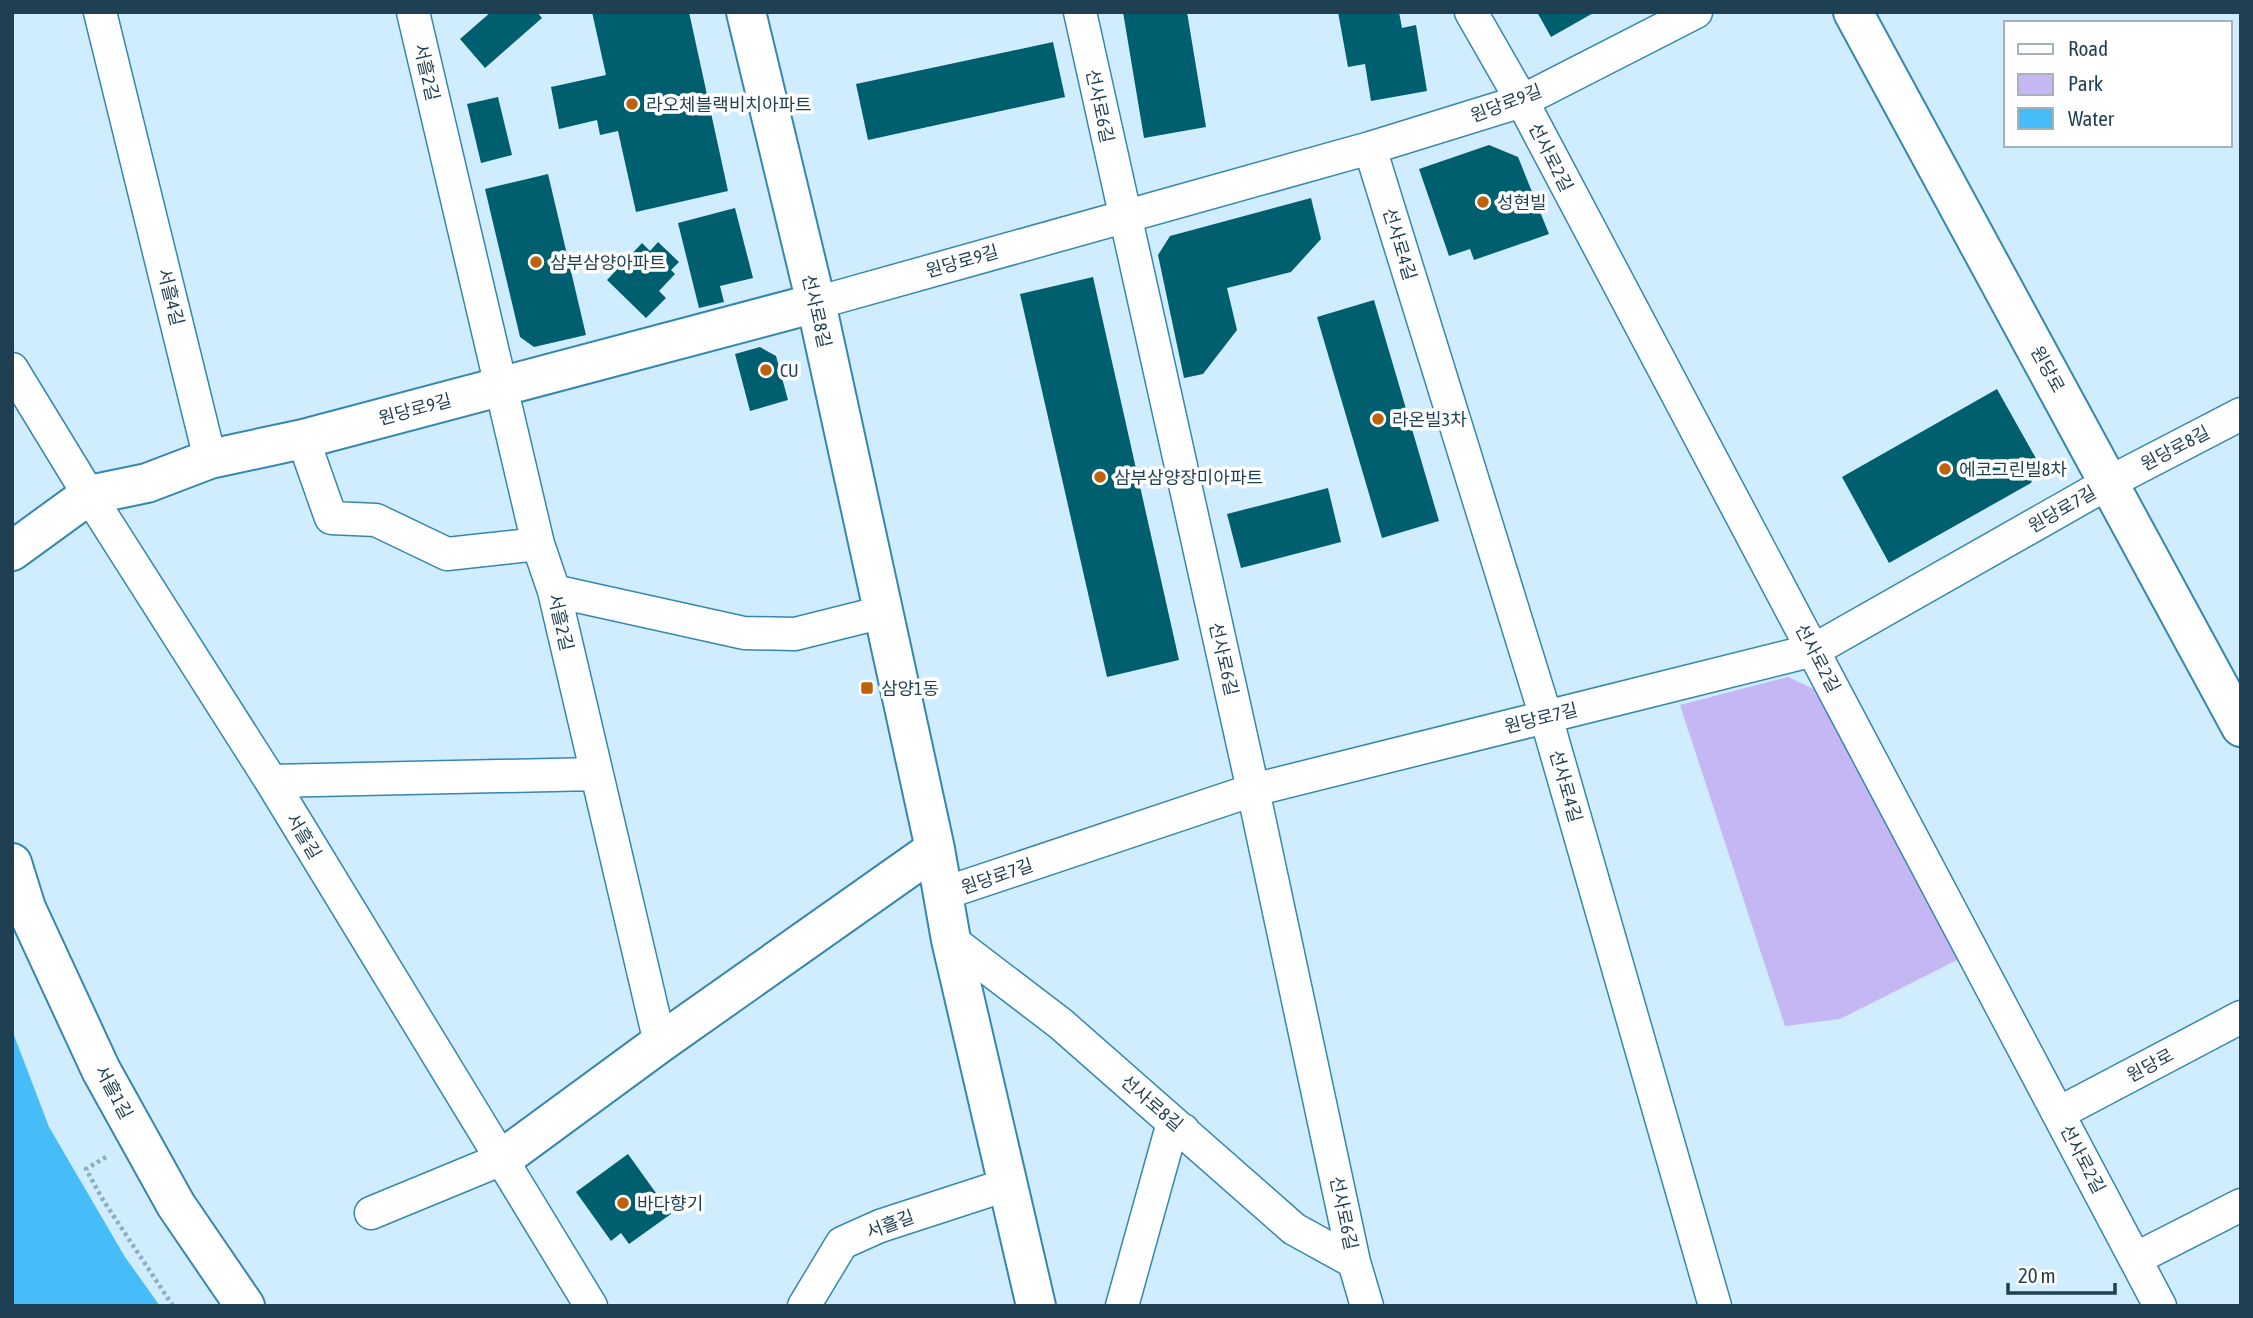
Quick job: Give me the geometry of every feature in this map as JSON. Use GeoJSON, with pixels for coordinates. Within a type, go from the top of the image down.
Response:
{"type":"FeatureCollection","features":[{"type":"Feature","properties":{"kind":"street","name":"서흘4길"},"geometry":{"type":"LineString","coordinates":[[100,12],[210,459]]}},
{"type":"Feature","properties":{"kind":"street","name":"서흘2길"},"geometry":{"type":"LineString","coordinates":[[413,12],[500,386],[538,544],[554,591],[660,1043]]}},
{"type":"Feature","properties":{"kind":"street","name":"선사로8길"},"geometry":{"type":"LineString","coordinates":[[747,12],[816,303],[945,893],[951,940],[1036,1306]]}},
{"type":"Feature","properties":{"kind":"street","name":"선사로6길"},"geometry":{"type":"LineString","coordinates":[[1080,12],[1354,1262],[1367,1306]]}},
{"type":"Feature","properties":{"kind":"street","name":"선사로2길"},"geometry":{"type":"LineString","coordinates":[[1471,12],[1522,101],[2160,1306]]}},
{"type":"Feature","properties":{"kind":"street","name":"원당로9길"},"geometry":{"type":"LineString","coordinates":[[210,459],[303,439],[816,303],[1370,148],[1522,101],[1696,12]]}},
{"type":"Feature","properties":{"kind":"street","name":"원당로"},"geometry":{"type":"LineString","coordinates":[[1853,12],[2241,727]]}},
{"type":"Feature","properties":{"kind":"street","name":"선사로4길"},"geometry":{"type":"LineString","coordinates":[[1370,148],[1546,717],[1715,1306]]}},
{"type":"Feature","properties":{"kind":"street","name":"서흘길"},"geometry":{"type":"LineString","coordinates":[[12,369],[271,781],[591,1306]]}},
{"type":"Feature","properties":{"kind":"street","name":"원당로8길"},"geometry":{"type":"LineString","coordinates":[[2110,482],[2241,414]]}},
{"type":"Feature","properties":{"kind":"street"},"geometry":{"type":"LineString","coordinates":[[303,439],[331,518],[376,520],[447,554],[538,544]]}},
{"type":"Feature","properties":{"kind":"street"},"geometry":{"type":"LineString","coordinates":[[12,551],[89,495],[146,483],[210,459]]}},
{"type":"Feature","properties":{"kind":"street","name":"원당로7길"},"geometry":{"type":"LineString","coordinates":[[945,893],[1252,790],[1814,650],[2110,482]]}},
{"type":"Feature","properties":{"kind":"street"},"geometry":{"type":"LineString","coordinates":[[554,591],[744,633],[795,634],[883,612]]}},
{"type":"Feature","properties":{"kind":"street"},"geometry":{"type":"LineString","coordinates":[[271,781],[596,774]]}},
{"type":"Feature","properties":{"kind":"street"},"geometry":{"type":"LineString","coordinates":[[371,1213],[502,1159],[660,1043],[935,849]]}},
{"type":"Feature","properties":{"kind":"street","name":"서흘1길"},"geometry":{"type":"LineString","coordinates":[[12,863],[26,908],[102,1070],[176,1205],[245,1306]]}},
{"type":"Feature","properties":{"kind":"street","name":"선사로8길"},"geometry":{"type":"LineString","coordinates":[[951,940],[1061,1024],[1293,1229],[1354,1262]]}},
{"type":"Feature","properties":{"kind":"street","name":"원당로"},"geometry":{"type":"LineString","coordinates":[[2059,1113],[2241,1017]]}},
{"type":"Feature","properties":{"kind":"street"},"geometry":{"type":"LineString","coordinates":[[1122,1306],[1172,1126],[1183,1130]]}},
{"type":"Feature","properties":{"kind":"street","name":"서흘길"},"geometry":{"type":"LineString","coordinates":[[804,1306],[842,1243],[880,1226],[1009,1184]]}},
{"type":"Feature","properties":{"kind":"street"},"geometry":{"type":"LineString","coordinates":[[2135,1259],[2241,1205]]}},
{"type":"Feature","properties":{"kind":"path"},"geometry":{"type":"LineString","coordinates":[[113,1153],[86,1169],[173,1306]]}},
{"type":"Feature","properties":{"kind":"green space"},"geometry":{"type":"Polygon","coordinates":[[[1788,677],[1824,694],[1963,957],[1840,1019],[1785,1026],[1680,705],[1788,677]]]}},
{"type":"Feature","properties":{"kind":"water"},"geometry":{"type":"Polygon","coordinates":[[[12,1030],[49,1127],[125,1257],[160,1306],[12,1306],[12,1030]]]}},
{"type":"Feature","properties":{"kind":"building"},"geometry":{"type":"Polygon","coordinates":[[[491,12],[537,12],[542,18],[485,68],[460,39],[491,12]]]}},
{"type":"Feature","properties":{"kind":"building","name":"라오체블랙비치아파트"},"geometry":{"type":"Polygon","coordinates":[[[592,12],[689,12],[728,191],[636,212],[618,131],[600,135],[597,120],[559,129],[551,87],[606,75],[592,12]]]}},
{"type":"Feature","properties":{"kind":"building"},"geometry":{"type":"Polygon","coordinates":[[[1123,12],[1187,12],[1206,127],[1144,138],[1123,12]]]}},
{"type":"Feature","properties":{"kind":"building"},"geometry":{"type":"Polygon","coordinates":[[[1338,12],[1399,12],[1402,28],[1416,25],[1427,91],[1371,101],[1365,64],[1348,67],[1338,12]]]}},
{"type":"Feature","properties":{"kind":"building"},"geometry":{"type":"Polygon","coordinates":[[[1537,12],[1595,12],[1551,37],[1537,12]]]}},
{"type":"Feature","properties":{"kind":"building"},"geometry":{"type":"Polygon","coordinates":[[[1053,42],[1065,97],[868,140],[856,84],[1053,42]]]}},
{"type":"Feature","properties":{"kind":"building"},"geometry":{"type":"Polygon","coordinates":[[[498,97],[512,155],[481,163],[467,104],[498,97]]]}},
{"type":"Feature","properties":{"kind":"building","name":"성현빌"},"geometry":{"type":"Polygon","coordinates":[[[1489,145],[1518,157],[1549,234],[1474,260],[1470,249],[1449,256],[1419,169],[1489,145]]]}},
{"type":"Feature","properties":{"kind":"building","name":"삼부삼양아파트"},"geometry":{"type":"Polygon","coordinates":[[[548,174],[586,335],[534,347],[520,337],[485,189],[548,174]]]}},
{"type":"Feature","properties":{"kind":"building"},"geometry":{"type":"Polygon","coordinates":[[[1311,198],[1321,239],[1291,272],[1227,288],[1237,330],[1203,374],[1184,378],[1158,255],[1170,236],[1311,198]]]}},
{"type":"Feature","properties":{"kind":"building"},"geometry":{"type":"Polygon","coordinates":[[[735,208],[753,278],[720,286],[724,302],[699,308],[678,223],[735,208]]]}},
{"type":"Feature","properties":{"kind":"building"},"geometry":{"type":"Polygon","coordinates":[[[658,242],[679,262],[671,270],[675,274],[659,291],[666,298],[646,318],[607,280],[642,243],[650,251],[658,242]]]}},
{"type":"Feature","properties":{"kind":"building","name":"삼부삼양장미아파트"},"geometry":{"type":"Polygon","coordinates":[[[1093,277],[1179,660],[1107,677],[1020,294],[1093,277]]]}},
{"type":"Feature","properties":{"kind":"building","name":"라온빌3차"},"geometry":{"type":"Polygon","coordinates":[[[1374,300],[1439,521],[1382,538],[1317,317],[1374,300]]]}},
{"type":"Feature","properties":{"kind":"building"},"geometry":{"type":"Polygon","coordinates":[[[760,347],[776,356],[788,400],[750,411],[735,354],[760,347]]]}},
{"type":"Feature","properties":{"kind":"building","name":"에코그린빌8차"},"geometry":{"type":"Polygon","coordinates":[[[1997,389],[2038,462],[2031,483],[1889,563],[1842,477],[1997,389]]]}},
{"type":"Feature","properties":{"kind":"building"},"geometry":{"type":"Polygon","coordinates":[[[1328,488],[1341,542],[1241,568],[1227,514],[1328,488]]]}},
{"type":"Feature","properties":{"kind":"building","name":"바다향기"},"geometry":{"type":"Polygon","coordinates":[[[628,1154],[671,1214],[629,1244],[621,1233],[611,1241],[576,1192],[628,1154]]]}},
{"type":"Feature","properties":{"kind":"place","name":"라오체블랙비치아파트"},"geometry":{"type":"Point","coordinates":[632,104]}},
{"type":"Feature","properties":{"kind":"place","name":"성현빌"},"geometry":{"type":"Point","coordinates":[1483,202]}},
{"type":"Feature","properties":{"kind":"place","name":"삼부삼양아파트"},"geometry":{"type":"Point","coordinates":[536,262]}},
{"type":"Feature","properties":{"kind":"place","name":"CU"},"geometry":{"type":"Point","coordinates":[766,370]}},
{"type":"Feature","properties":{"kind":"place","name":"라온빌3차"},"geometry":{"type":"Point","coordinates":[1378,419]}},
{"type":"Feature","properties":{"kind":"place","name":"에코그린빌8차"},"geometry":{"type":"Point","coordinates":[1945,469]}},
{"type":"Feature","properties":{"kind":"place","name":"삼부삼양장미아파트"},"geometry":{"type":"Point","coordinates":[1100,477]}},
{"type":"Feature","properties":{"kind":"place","name":"삼양1동"},"geometry":{"type":"Point","coordinates":[867,688]}},
{"type":"Feature","properties":{"kind":"place","name":"바다향기"},"geometry":{"type":"Point","coordinates":[623,1203]}}]}
